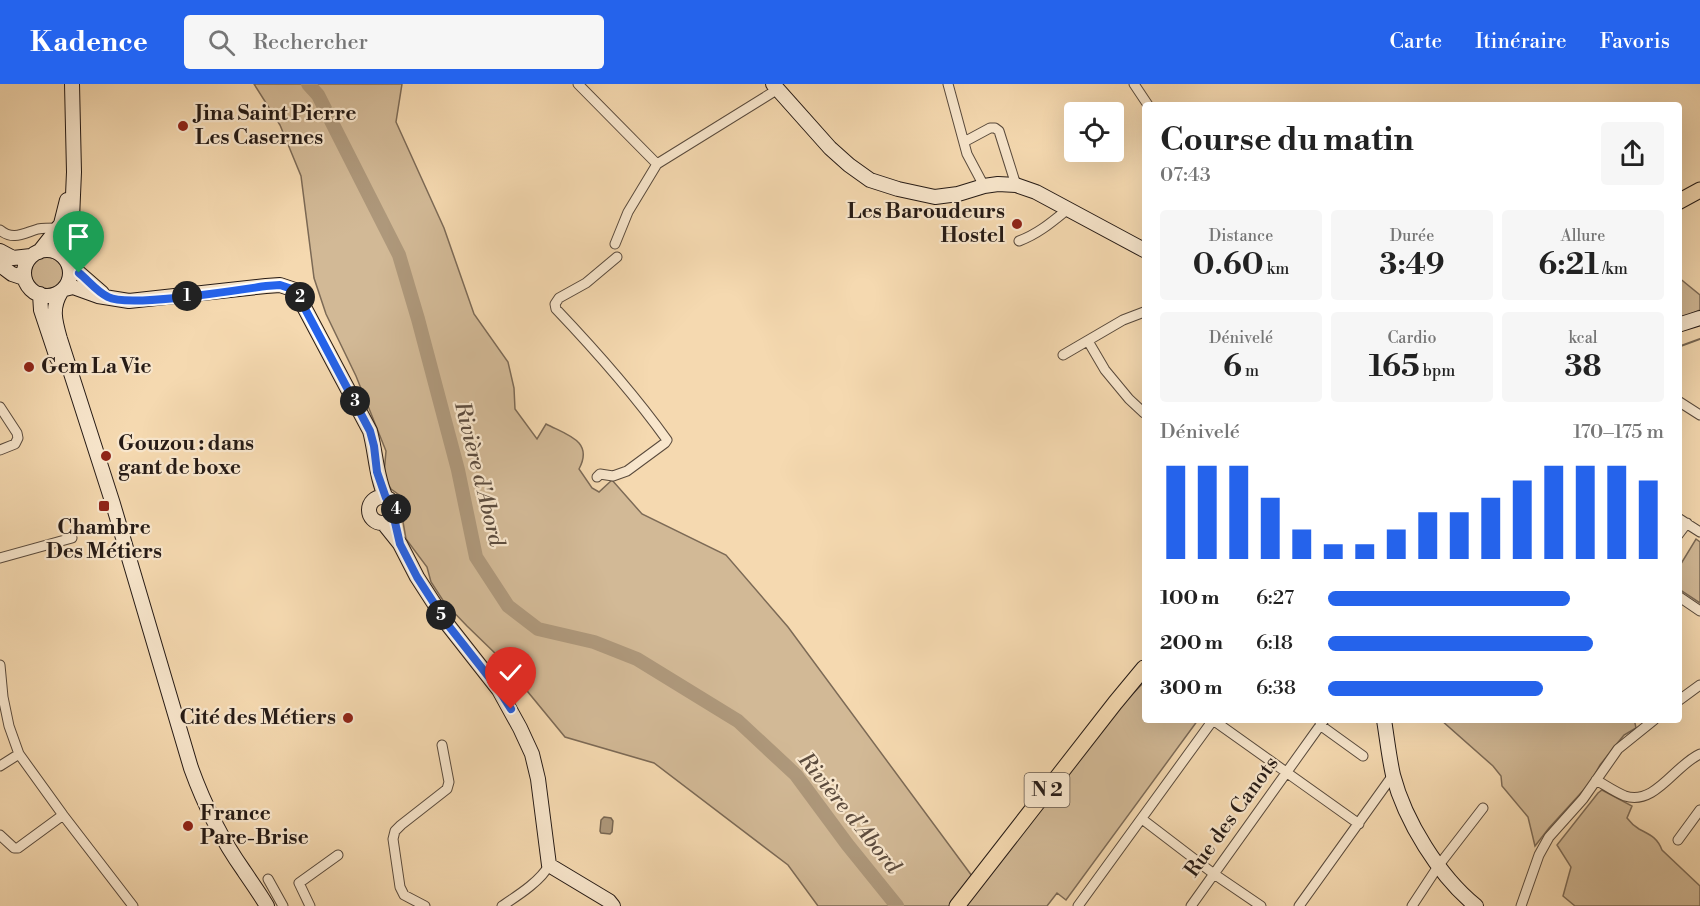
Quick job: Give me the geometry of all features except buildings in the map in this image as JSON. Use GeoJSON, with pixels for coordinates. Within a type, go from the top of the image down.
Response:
{"type":"FeatureCollection","features":[{"type":"Feature","properties":{"kind":"main road"},"geometry":{"type":"LineString","coordinates":[[1682,200],[1700,190]]}},
{"type":"Feature","properties":{"kind":"main road"},"geometry":{"type":"LineString","coordinates":[[1115,703],[1142,665]]}},
{"type":"Feature","properties":{"kind":"main road","name":"N 2"},"geometry":{"type":"LineString","coordinates":[[957,906],[1142,670]]}},
{"type":"Feature","properties":{"kind":"main road"},"geometry":{"type":"LineString","coordinates":[[1115,703],[1142,675]]}},
{"type":"Feature","properties":{"kind":"street"},"geometry":{"type":"LineString","coordinates":[[72,84],[74,172],[70,282],[56,301],[55,322],[113,504],[191,768],[208,809],[260,906]]}},
{"type":"Feature","properties":{"kind":"street"},"geometry":{"type":"LineString","coordinates":[[578,84],[657,164]]}},
{"type":"Feature","properties":{"kind":"street"},"geometry":{"type":"LineString","coordinates":[[948,84],[970,160],[984,186]]}},
{"type":"Feature","properties":{"kind":"street"},"geometry":{"type":"LineString","coordinates":[[1134,84],[1147,102]]}},
{"type":"Feature","properties":{"kind":"street"},"geometry":{"type":"LineString","coordinates":[[615,244],[628,212],[657,164],[776,87],[830,148],[870,180],[898,189],[935,196],[958,194],[998,184],[1016,185],[1036,192],[1142,249]]}},
{"type":"Feature","properties":{"kind":"street"},"geometry":{"type":"LineString","coordinates":[[964,142],[990,128],[999,131],[1016,185]]}},
{"type":"Feature","properties":{"kind":"street"},"geometry":{"type":"LineString","coordinates":[[74,172],[61,224],[27,261],[24,268],[24,278],[31,289],[50,296],[73,287],[98,296],[139,301],[266,286],[287,286],[295,290],[370,431],[381,498]]}},
{"type":"Feature","properties":{"kind":"street"},"geometry":{"type":"LineString","coordinates":[[1019,242],[1048,227],[1068,209]]}},
{"type":"Feature","properties":{"kind":"street"},"geometry":{"type":"LineString","coordinates":[[0,230],[5,234],[15,236],[40,228],[58,228]]}},
{"type":"Feature","properties":{"kind":"street"},"geometry":{"type":"LineString","coordinates":[[0,251],[13,258],[51,251],[57,253],[70,267],[108,298]]}},
{"type":"Feature","properties":{"kind":"street"},"geometry":{"type":"LineString","coordinates":[[597,477],[600,474],[613,476],[627,471],[667,440],[591,347],[556,309],[555,304],[559,298],[586,283],[617,256]]}},
{"type":"Feature","properties":{"kind":"street"},"geometry":{"type":"LineString","coordinates":[[0,265],[12,274],[24,278]]}},
{"type":"Feature","properties":{"kind":"street"},"geometry":{"type":"LineString","coordinates":[[40,294],[41,310],[50,339],[99,462]]}},
{"type":"Feature","properties":{"kind":"street"},"geometry":{"type":"LineString","coordinates":[[1063,355],[1123,320],[1142,313]]}},
{"type":"Feature","properties":{"kind":"street"},"geometry":{"type":"LineString","coordinates":[[1682,324],[1700,318]]}},
{"type":"Feature","properties":{"kind":"street"},"geometry":{"type":"LineString","coordinates":[[1088,340],[1105,370],[1142,411]]}},
{"type":"Feature","properties":{"kind":"street"},"geometry":{"type":"LineString","coordinates":[[1682,404],[1700,415]]}},
{"type":"Feature","properties":{"kind":"street"},"geometry":{"type":"LineString","coordinates":[[0,407],[18,438],[15,444],[0,450]]}},
{"type":"Feature","properties":{"kind":"street"},"geometry":{"type":"LineString","coordinates":[[389,520],[376,522],[370,515],[370,504],[381,498],[390,499],[395,506],[389,520],[400,544],[448,625],[499,690],[532,754],[538,779],[549,865],[535,881],[502,906]]}},
{"type":"Feature","properties":{"kind":"street"},"geometry":{"type":"LineString","coordinates":[[1683,521],[1700,532]]}},
{"type":"Feature","properties":{"kind":"street"},"geometry":{"type":"LineString","coordinates":[[0,558],[72,538]]}},
{"type":"Feature","properties":{"kind":"street"},"geometry":{"type":"LineString","coordinates":[[1682,599],[1700,611]]}},
{"type":"Feature","properties":{"kind":"street"},"geometry":{"type":"LineString","coordinates":[[0,665],[9,726],[19,754],[133,906]]}},
{"type":"Feature","properties":{"kind":"street"},"geometry":{"type":"LineString","coordinates":[[1682,698],[1700,685]]}},
{"type":"Feature","properties":{"kind":"street"},"geometry":{"type":"LineString","coordinates":[[1078,906],[1211,723]]}},
{"type":"Feature","properties":{"kind":"street"},"geometry":{"type":"LineString","coordinates":[[1217,723],[1359,824]]}},
{"type":"Feature","properties":{"kind":"street"},"geometry":{"type":"LineString","coordinates":[[1322,723],[1363,756]]}},
{"type":"Feature","properties":{"kind":"street","name":"Rue des Canots"},"geometry":{"type":"LineString","coordinates":[[1191,906],[1322,723]]}},
{"type":"Feature","properties":{"kind":"street"},"geometry":{"type":"LineString","coordinates":[[1384,723],[1393,775],[1407,812],[1422,842],[1438,865],[1476,906]]}},
{"type":"Feature","properties":{"kind":"street"},"geometry":{"type":"LineString","coordinates":[[1521,906],[1549,837],[1583,799],[1618,749],[1646,723]]}},
{"type":"Feature","properties":{"kind":"street"},"geometry":{"type":"LineString","coordinates":[[425,906],[404,895],[400,887],[393,839],[395,831],[401,825],[447,789],[449,782],[442,745]]}},
{"type":"Feature","properties":{"kind":"street"},"geometry":{"type":"LineString","coordinates":[[0,766],[19,754]]}},
{"type":"Feature","properties":{"kind":"street"},"geometry":{"type":"LineString","coordinates":[[1596,780],[1624,795],[1639,798],[1653,792],[1686,763],[1700,754]]}},
{"type":"Feature","properties":{"kind":"street"},"geometry":{"type":"LineString","coordinates":[[1299,906],[1393,775]]}},
{"type":"Feature","properties":{"kind":"street"},"geometry":{"type":"LineString","coordinates":[[1412,906],[1438,865],[1483,808]]}},
{"type":"Feature","properties":{"kind":"street"},"geometry":{"type":"LineString","coordinates":[[1678,840],[1700,810]]}},
{"type":"Feature","properties":{"kind":"street"},"geometry":{"type":"LineString","coordinates":[[0,835],[14,848],[18,848],[63,815]]}},
{"type":"Feature","properties":{"kind":"street"},"geometry":{"type":"LineString","coordinates":[[1142,819],[1214,874],[1261,906]]}},
{"type":"Feature","properties":{"kind":"street"},"geometry":{"type":"LineString","coordinates":[[309,906],[299,883],[338,855]]}},
{"type":"Feature","properties":{"kind":"street"},"geometry":{"type":"LineString","coordinates":[[549,865],[609,901],[613,906]]}},
{"type":"Feature","properties":{"kind":"street"},"geometry":{"type":"LineString","coordinates":[[243,871],[267,906]]}},
{"type":"Feature","properties":{"kind":"street"},"geometry":{"type":"LineString","coordinates":[[268,879],[283,906]]}},
{"type":"Feature","properties":{"kind":"shaded area"},"geometry":{"type":"Polygon","coordinates":[[[254,84],[402,84],[396,122],[444,228],[474,314],[508,362],[514,388],[515,409],[537,439],[546,424],[570,436],[581,445],[583,459],[579,469],[592,488],[599,492],[612,480],[642,514],[726,555],[788,627],[972,876],[1142,684],[1142,723],[1196,723],[1066,900],[1057,893],[1047,906],[818,906],[788,865],[654,763],[565,737],[500,658],[444,602],[431,582],[427,567],[406,539],[403,522],[406,507],[402,497],[391,489],[386,481],[384,474],[386,451],[356,376],[326,314],[314,278],[301,176],[280,125],[254,84]]]}},
{"type":"Feature","properties":{"kind":"shaded area"},"geometry":{"type":"Polygon","coordinates":[[[47,257],[58,262],[63,273],[58,284],[47,289],[36,284],[31,273],[36,262],[47,257]]]}},
{"type":"Feature","properties":{"kind":"shaded area"},"geometry":{"type":"Polygon","coordinates":[[[1682,280],[1700,295],[1700,310],[1682,318],[1682,280]]]}},
{"type":"Feature","properties":{"kind":"shaded area"},"geometry":{"type":"Polygon","coordinates":[[[1696,539],[1700,542],[1700,603],[1682,591],[1682,562],[1696,539]]]}},
{"type":"Feature","properties":{"kind":"shaded area"},"geometry":{"type":"Polygon","coordinates":[[[1444,723],[1635,723],[1636,728],[1624,735],[1600,765],[1590,783],[1535,846],[1528,817],[1502,786],[1501,776],[1493,766],[1444,723]]]}},
{"type":"Feature","properties":{"kind":"shaded area"},"geometry":{"type":"Polygon","coordinates":[[[1602,790],[1632,806],[1627,818],[1635,827],[1655,839],[1662,850],[1700,886],[1700,906],[1575,906],[1563,896],[1571,867],[1557,845],[1602,790]]]}},
{"type":"Feature","properties":{"kind":"shaded area"},"geometry":{"type":"Polygon","coordinates":[[[604,817],[611,818],[613,821],[610,834],[600,831],[601,820],[604,817]]]}},
{"type":"Feature","properties":{"kind":"waterway","name":"Rivière d'Abord"},"geometry":{"type":"LineString","coordinates":[[308,84],[318,95],[399,255],[458,470],[476,557],[508,606],[538,629],[594,642],[637,659],[738,721],[796,775],[897,906]]}},
{"type":"Feature","properties":{"kind":"waterway"},"geometry":{"type":"LineString","coordinates":[[1682,346],[1700,339]]}},
{"type":"Feature","properties":{"kind":"place","name":"Jina Saint Pierre Les Casernes"},"geometry":{"type":"Point","coordinates":[183,126]}},
{"type":"Feature","properties":{"kind":"place","name":"Les Baroudeurs Hostel"},"geometry":{"type":"Point","coordinates":[1017,224]}},
{"type":"Feature","properties":{"kind":"place","name":"Gem La Vie"},"geometry":{"type":"Point","coordinates":[29,367]}},
{"type":"Feature","properties":{"kind":"place","name":"Gouzou : dans gant de boxe"},"geometry":{"type":"Point","coordinates":[106,456]}},
{"type":"Feature","properties":{"kind":"place","name":"Chambre Des Métiers"},"geometry":{"type":"Point","coordinates":[104,506]}},
{"type":"Feature","properties":{"kind":"place","name":"Cité des Métiers"},"geometry":{"type":"Point","coordinates":[348,718]}},
{"type":"Feature","properties":{"kind":"place","name":"France Pare-Brise"},"geometry":{"type":"Point","coordinates":[188,826]}},
{"type":"Feature","properties":{"kind":"route"},"geometry":{"type":"LineString","coordinates":[[79,273],[108,298],[129,301],[280,285],[295,290],[370,431],[377,472],[386,498],[390,499],[395,506],[394,518],[400,544],[417,577],[448,625],[499,690],[511,709]]}}]}
